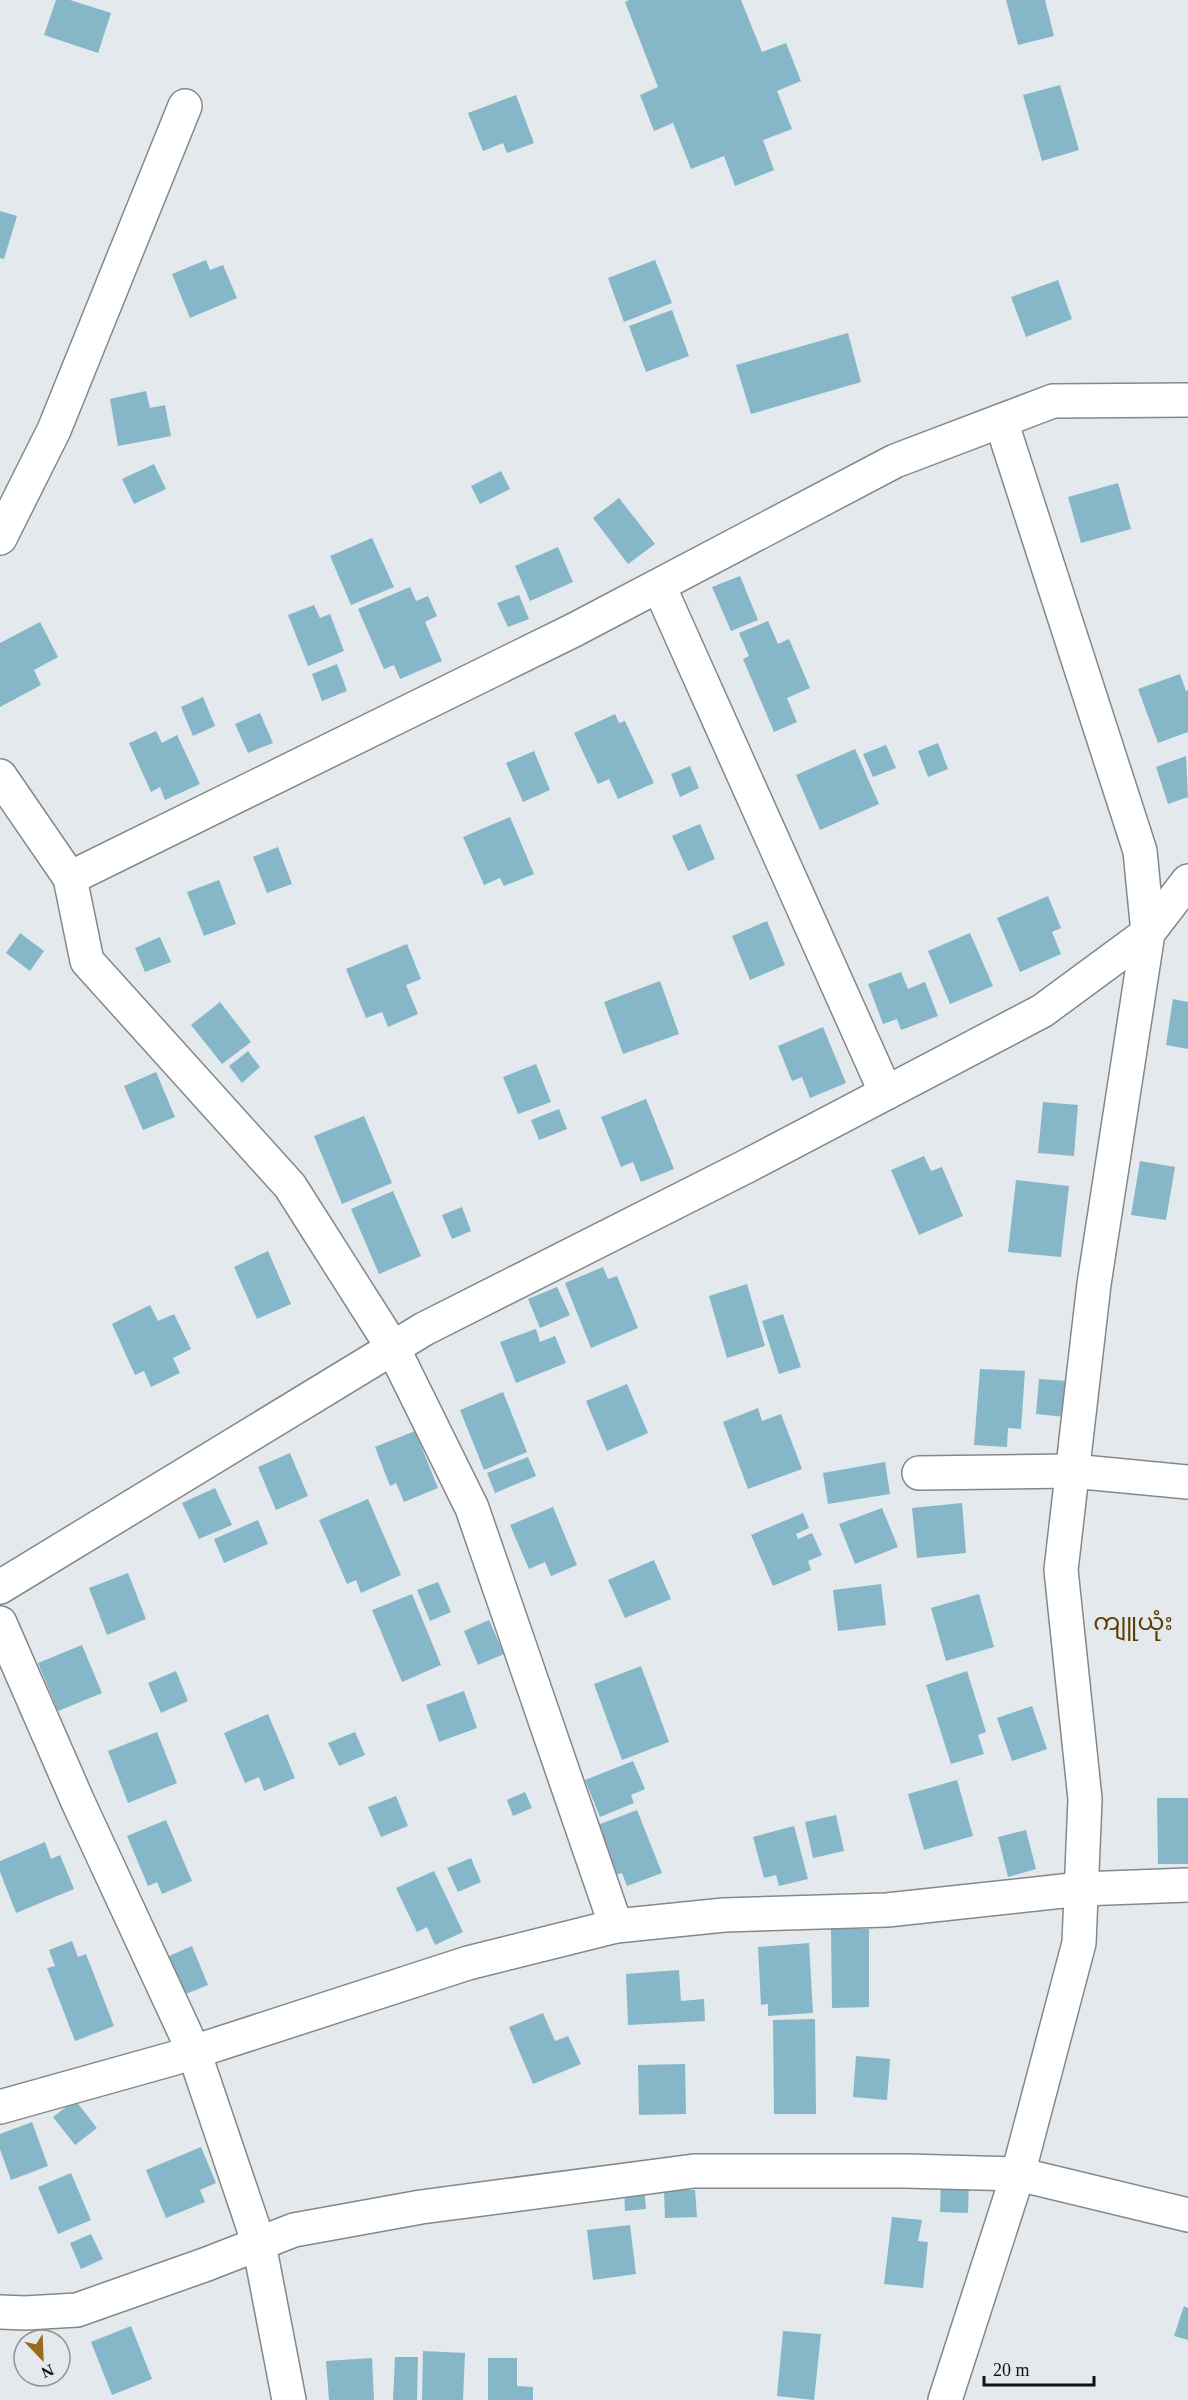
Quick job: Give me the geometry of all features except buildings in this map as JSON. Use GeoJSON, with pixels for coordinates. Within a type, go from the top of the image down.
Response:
{"type":"FeatureCollection","features":[{"type":"Feature","properties":{"kind":"street"},"geometry":{"type":"LineString","coordinates":[[0,538],[54,430],[185,106]]}},
{"type":"Feature","properties":{"kind":"street"},"geometry":{"type":"LineString","coordinates":[[70,879],[574,630],[895,461],[1053,401],[1188,400]]}},
{"type":"Feature","properties":{"kind":"street"},"geometry":{"type":"LineString","coordinates":[[945,2400],[1018,2174],[1079,1943],[1085,1799],[1061,1570],[1094,1284],[1148,933],[1140,851],[1001,421]]}},
{"type":"Feature","properties":{"kind":"street"},"geometry":{"type":"LineString","coordinates":[[659,586],[886,1093]]}},
{"type":"Feature","properties":{"kind":"street"},"geometry":{"type":"LineString","coordinates":[[0,776],[70,879],[87,961],[290,1185],[393,1348],[472,1508],[616,1926]]}},
{"type":"Feature","properties":{"kind":"street"},"geometry":{"type":"LineString","coordinates":[[0,1587],[424,1329],[1042,1011],[1148,933],[1188,881]]}},
{"type":"Feature","properties":{"kind":"street"},"geometry":{"type":"LineString","coordinates":[[919,1473],[1072,1471],[1188,1482]]}},
{"type":"Feature","properties":{"kind":"street"},"geometry":{"type":"LineString","coordinates":[[0,1623],[78,1802],[194,2052],[259,2244],[289,2400]]}},
{"type":"Feature","properties":{"kind":"street"},"geometry":{"type":"LineString","coordinates":[[0,2107],[194,2052],[468,1963],[616,1926],[724,1915],[887,1910],[1082,1889],[1188,1885]]}},
{"type":"Feature","properties":{"kind":"street"},"geometry":{"type":"LineString","coordinates":[[0,2312],[77,2310],[294,2230],[421,2207],[694,2171],[905,2171],[1018,2174],[1188,2215]]}},
{"type":"Feature","properties":{"kind":"district","name":"ကျူယုံး"},"geometry":{"type":"Point","coordinates":[1133,1622]}}]}
